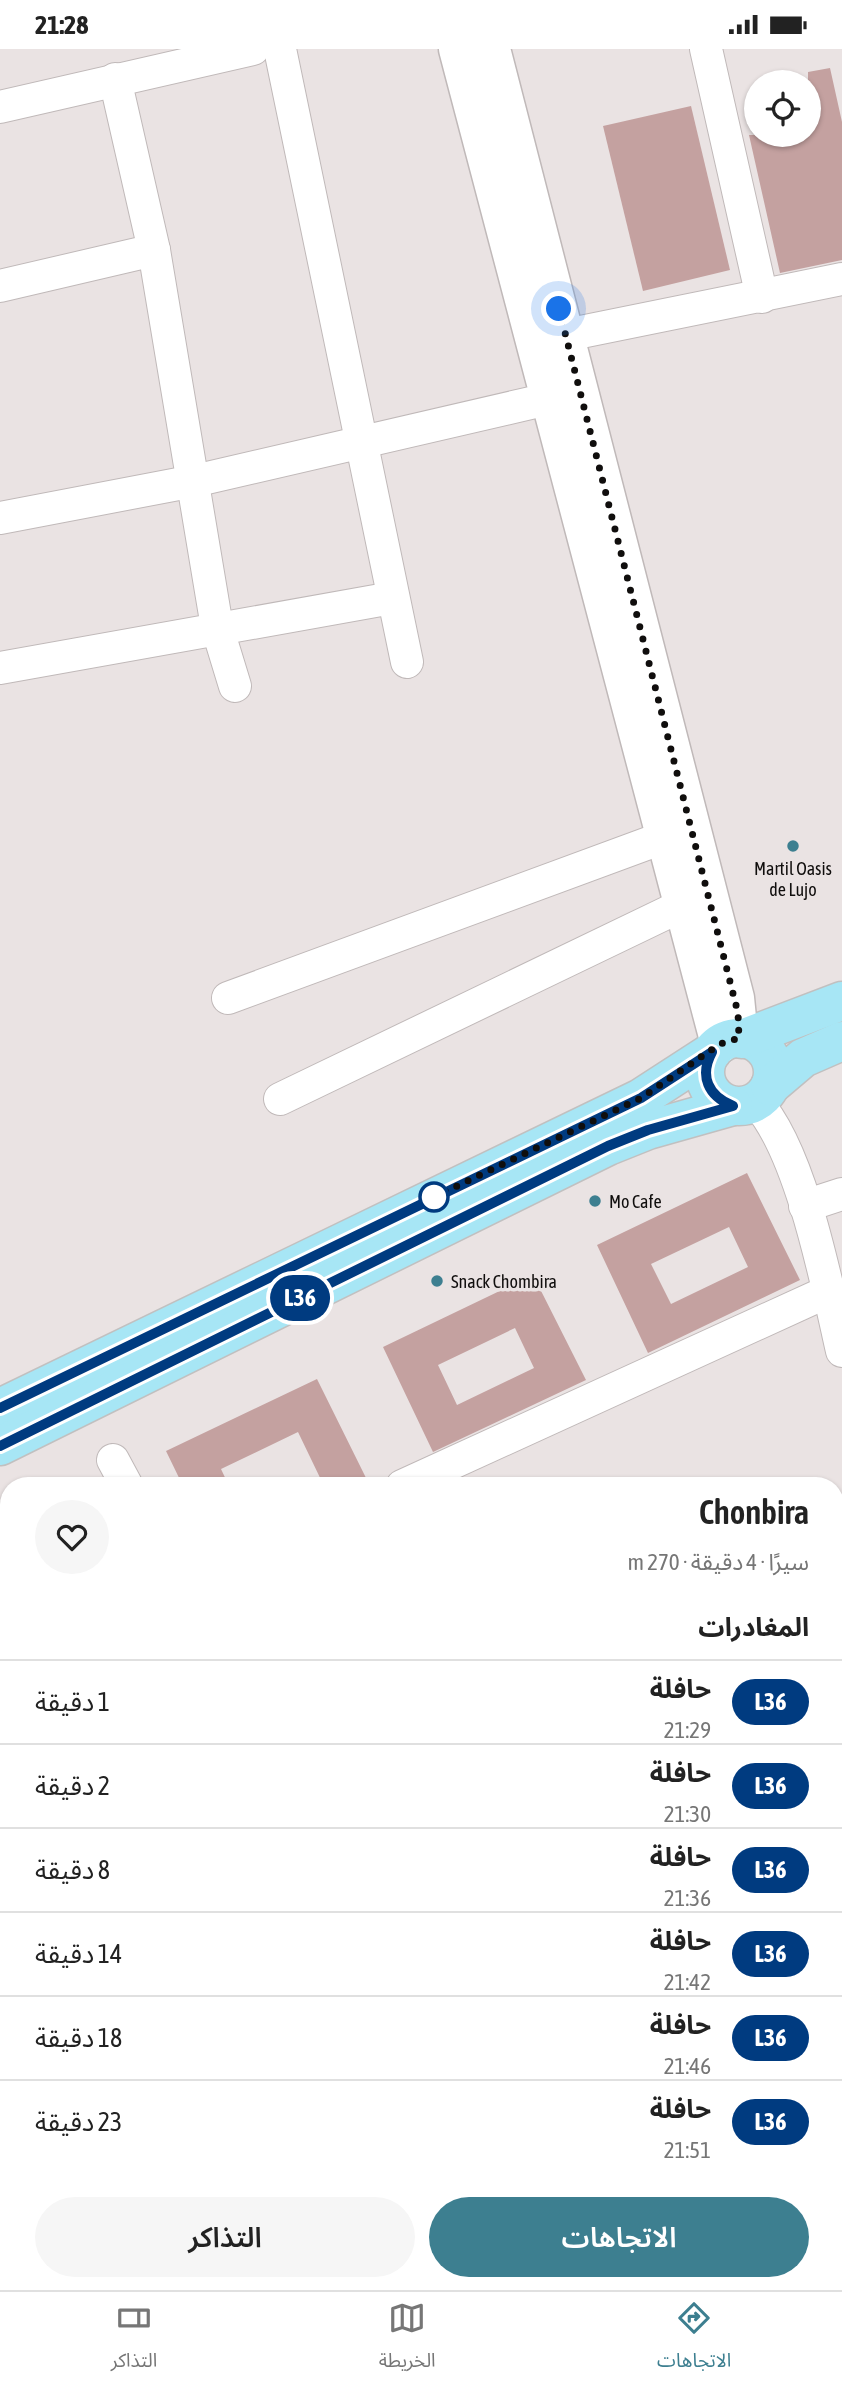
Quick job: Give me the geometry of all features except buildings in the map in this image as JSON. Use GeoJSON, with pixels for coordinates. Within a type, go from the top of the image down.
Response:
{"type":"FeatureCollection","features":[{"type":"Feature","properties":{"kind":"main road"},"geometry":{"type":"LineString","coordinates":[[0,1408],[641,1098],[728,1043],[842,1001]]}},
{"type":"Feature","properties":{"kind":"main road"},"geometry":{"type":"LineString","coordinates":[[752,1041],[768,1055],[773,1076],[753,1098],[713,1094],[708,1085],[705,1074],[728,1043],[752,1041]]}},
{"type":"Feature","properties":{"kind":"main road"},"geometry":{"type":"LineString","coordinates":[[0,1446],[608,1146],[648,1130],[753,1098],[803,1058],[842,1041]]}},
{"type":"Feature","properties":{"kind":"street"},"geometry":{"type":"LineString","coordinates":[[0,107],[253,49]]}},
{"type":"Feature","properties":{"kind":"street"},"geometry":{"type":"LineString","coordinates":[[280,49],[407,662]]}},
{"type":"Feature","properties":{"kind":"street"},"geometry":{"type":"LineString","coordinates":[[458,49],[665,837],[728,1043]]}},
{"type":"Feature","properties":{"kind":"street"},"geometry":{"type":"LineString","coordinates":[[491,49],[738,1013],[728,1043]]}},
{"type":"Feature","properties":{"kind":"street"},"geometry":{"type":"LineString","coordinates":[[706,49],[762,297]]}},
{"type":"Feature","properties":{"kind":"street"},"geometry":{"type":"LineString","coordinates":[[115,79],[154,250],[217,627],[235,686]]}},
{"type":"Feature","properties":{"kind":"street"},"geometry":{"type":"LineString","coordinates":[[0,286],[154,250]]}},
{"type":"Feature","properties":{"kind":"street"},"geometry":{"type":"LineString","coordinates":[[566,335],[842,279]]}},
{"type":"Feature","properties":{"kind":"street"},"geometry":{"type":"LineString","coordinates":[[0,518],[194,481],[548,399]]}},
{"type":"Feature","properties":{"kind":"street"},"geometry":{"type":"LineString","coordinates":[[0,668],[217,627],[393,599]]}},
{"type":"Feature","properties":{"kind":"street"},"geometry":{"type":"LineString","coordinates":[[228,998],[665,837]]}},
{"type":"Feature","properties":{"kind":"street"},"geometry":{"type":"LineString","coordinates":[[280,1099],[685,904]]}},
{"type":"Feature","properties":{"kind":"street"},"geometry":{"type":"LineString","coordinates":[[753,1098],[776,1130],[805,1206],[842,1351]]}},
{"type":"Feature","properties":{"kind":"street"},"geometry":{"type":"LineString","coordinates":[[805,1206],[842,1194]]}},
{"type":"Feature","properties":{"kind":"street"},"geometry":{"type":"LineString","coordinates":[[422,1477],[828,1291]]}},
{"type":"Feature","properties":{"kind":"bus line","name":"L36"},"geometry":{"type":"LineString","coordinates":[[0,1408],[641,1098],[712,1052],[706,1062],[708,1085],[722,1102],[733,1106],[648,1130],[608,1146],[0,1446]]}},
{"type":"Feature","properties":{"kind":"place","name":"Martil Oasis de Lujo"},"geometry":{"type":"Point","coordinates":[793,846]}},
{"type":"Feature","properties":{"kind":"place","name":"Mo Cafe"},"geometry":{"type":"Point","coordinates":[595,1201]}},
{"type":"Feature","properties":{"kind":"place","name":"Snack Chombira"},"geometry":{"type":"Point","coordinates":[437,1281]}},
{"type":"Feature","properties":{"kind":"route"},"geometry":{"type":"LineString","coordinates":[[434,1197],[641,1098],[720,1044],[739,1038],[738,1013],[559,309]]}}]}
